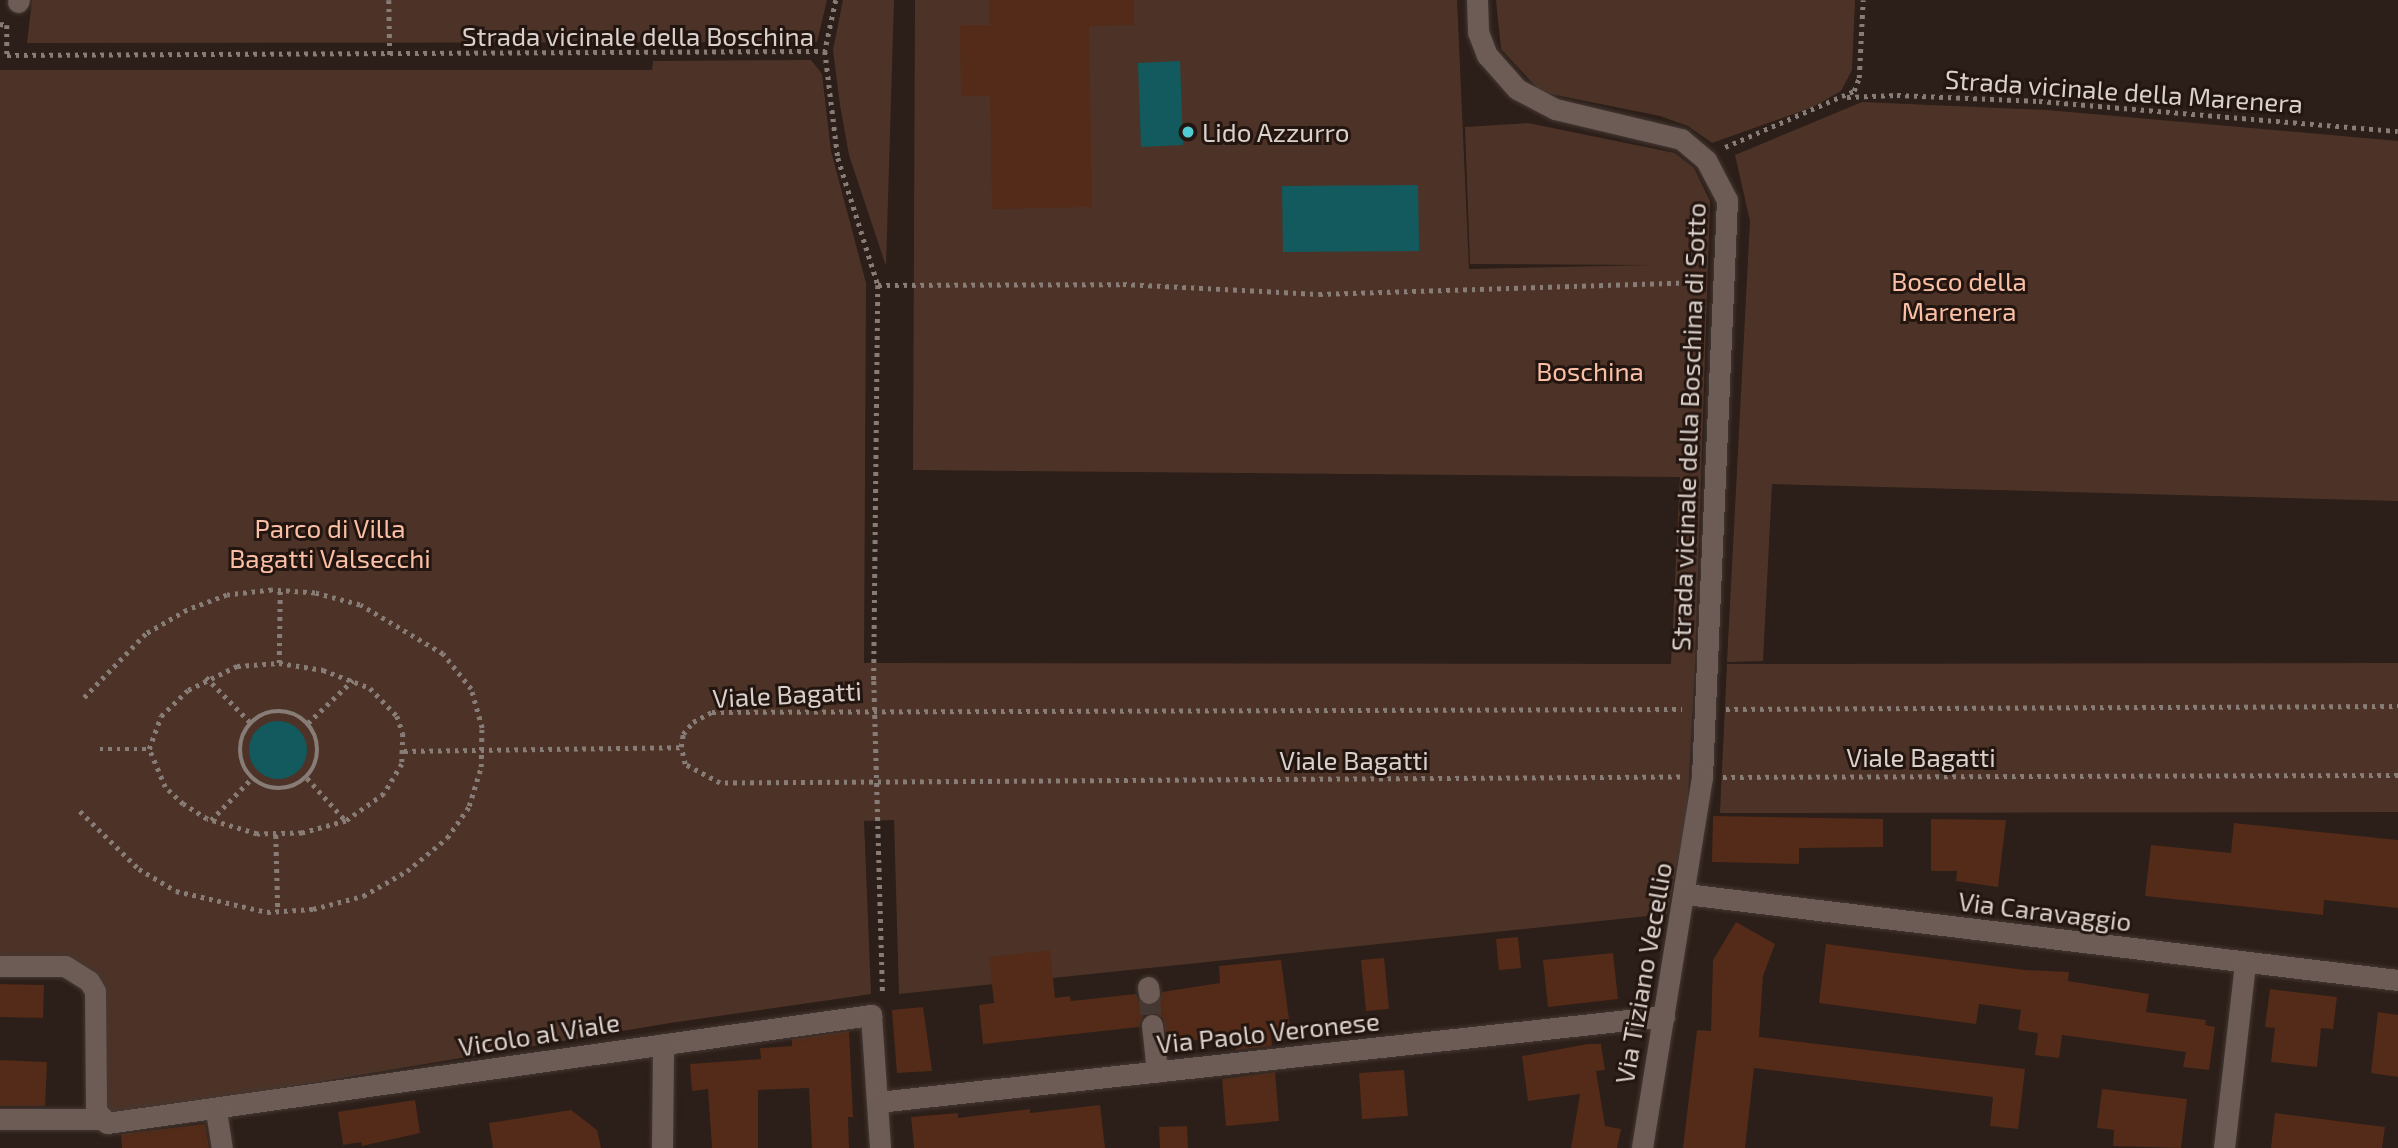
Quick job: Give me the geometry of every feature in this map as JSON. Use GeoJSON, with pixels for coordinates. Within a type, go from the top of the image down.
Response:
{"type":"FeatureCollection","features":[{"type":"Feature","properties":{"kind":"street","name":"Strada vicinale della Boschina di Sotto"},"geometry":{"type":"LineString","coordinates":[[1477,0],[1478,32],[1487,55],[1534,102],[1655,130],[1691,144],[1706,160],[1727,200],[1726,283],[1706,709]]}},
{"type":"Feature","properties":{"kind":"street","name":"Via Tiziano Vecellio"},"geometry":{"type":"LineString","coordinates":[[1642,1148],[1699,808],[1706,709]]}},
{"type":"Feature","properties":{"kind":"street","name":"Via Caravaggio"},"geometry":{"type":"LineString","coordinates":[[1686,894],[2398,980]]}},
{"type":"Feature","properties":{"kind":"street"},"geometry":{"type":"LineString","coordinates":[[2224,1148],[2245,962]]}},
{"type":"Feature","properties":{"kind":"street"},"geometry":{"type":"LineString","coordinates":[[0,966],[65,966],[89,981],[95,991],[99,1119]]}},
{"type":"Feature","properties":{"kind":"street","name":"Vicolo al Viale"},"geometry":{"type":"LineString","coordinates":[[0,1119],[99,1119],[117,1124],[663,1044],[877,1006]]}},
{"type":"Feature","properties":{"kind":"street"},"geometry":{"type":"LineString","coordinates":[[877,1006],[880,1148]]}},
{"type":"Feature","properties":{"kind":"street","name":"Via Paolo Veronese"},"geometry":{"type":"LineString","coordinates":[[878,1102],[1664,1016]]}},
{"type":"Feature","properties":{"kind":"street"},"geometry":{"type":"LineString","coordinates":[[1152,1025],[1157,1072]]}},
{"type":"Feature","properties":{"kind":"street"},"geometry":{"type":"LineString","coordinates":[[662,1148],[663,1044]]}},
{"type":"Feature","properties":{"kind":"street"},"geometry":{"type":"LineString","coordinates":[[216,1111],[222,1148]]}},
{"type":"Feature","properties":{"kind":"path"},"geometry":{"type":"LineString","coordinates":[[388,0],[390,55]]}},
{"type":"Feature","properties":{"kind":"path"},"geometry":{"type":"LineString","coordinates":[[825,51],[836,0]]}},
{"type":"Feature","properties":{"kind":"path"},"geometry":{"type":"LineString","coordinates":[[1847,97],[1859,78],[1863,0]]}},
{"type":"Feature","properties":{"kind":"path","name":"Strada vicinale della Boschina"},"geometry":{"type":"LineString","coordinates":[[0,24],[7,25],[7,55],[825,51],[838,158],[878,285],[877,1006]]}},
{"type":"Feature","properties":{"kind":"path","name":"Strada vicinale della Marenera"},"geometry":{"type":"LineString","coordinates":[[1706,160],[1721,149],[1847,97],[1898,94],[2039,101],[2398,131]]}},
{"type":"Feature","properties":{"kind":"path"},"geometry":{"type":"LineString","coordinates":[[878,285],[1123,284],[1319,294],[1623,281],[1726,283]]}},
{"type":"Feature","properties":{"kind":"path"},"geometry":{"type":"LineString","coordinates":[[279,663],[280,590]]}},
{"type":"Feature","properties":{"kind":"path"},"geometry":{"type":"LineString","coordinates":[[80,811],[123,855],[176,891],[222,904],[278,911],[313,909],[363,896],[407,871],[447,838],[469,806],[481,768],[482,748],[482,727],[471,689],[443,654],[360,605],[280,590],[227,594],[187,610],[146,634],[82,700]]}},
{"type":"Feature","properties":{"kind":"path"},"geometry":{"type":"LineString","coordinates":[[279,663],[323,670],[370,688],[397,716],[404,751],[398,775],[384,794],[346,821],[276,835],[234,829],[183,804],[165,787],[149,748],[161,716],[206,677],[237,666],[279,663]]}},
{"type":"Feature","properties":{"kind":"path"},"geometry":{"type":"LineString","coordinates":[[206,677],[251,723]]}},
{"type":"Feature","properties":{"kind":"path"},"geometry":{"type":"LineString","coordinates":[[307,723],[353,680]]}},
{"type":"Feature","properties":{"kind":"path","name":"Viale Bagatti"},"geometry":{"type":"LineString","coordinates":[[2398,706],[876,709],[712,712],[693,722],[682,734],[681,747],[685,764],[720,783],[2398,775]]}},
{"type":"Feature","properties":{"kind":"path"},"geometry":{"type":"LineString","coordinates":[[279,711],[307,723],[318,745],[318,757],[307,778],[297,785],[273,789],[252,778],[240,757],[244,734],[251,723],[279,711]]}},
{"type":"Feature","properties":{"kind":"path"},"geometry":{"type":"LineString","coordinates":[[404,751],[681,747]]}},
{"type":"Feature","properties":{"kind":"path"},"geometry":{"type":"LineString","coordinates":[[100,749],[149,748]]}},
{"type":"Feature","properties":{"kind":"path"},"geometry":{"type":"LineString","coordinates":[[211,820],[252,778]]}},
{"type":"Feature","properties":{"kind":"path"},"geometry":{"type":"LineString","coordinates":[[307,778],[346,821]]}},
{"type":"Feature","properties":{"kind":"path"},"geometry":{"type":"LineString","coordinates":[[276,835],[278,911]]}},
{"type":"Feature","properties":{"kind":"green space"},"geometry":{"type":"Polygon","coordinates":[[[32,0],[827,0],[817,42],[27,43],[32,0]]]}},
{"type":"Feature","properties":{"kind":"green space"},"geometry":{"type":"Polygon","coordinates":[[[843,0],[894,0],[886,266],[849,155],[840,105],[833,50],[843,0]]]}},
{"type":"Feature","properties":{"kind":"green space"},"geometry":{"type":"Polygon","coordinates":[[[915,0],[1457,0],[1469,269],[1652,265],[1470,264],[1465,127],[1528,123],[1675,153],[1694,168],[1710,201],[1695,664],[1687,814],[1667,914],[899,994],[894,820],[864,821],[871,994],[670,1023],[115,1116],[106,1107],[99,979],[93,971],[67,959],[0,961],[0,70],[652,70],[653,61],[811,60],[822,74],[831,151],[866,283],[864,663],[1671,664],[1680,477],[913,470],[915,0]]]}},
{"type":"Feature","properties":{"kind":"green space"},"geometry":{"type":"Polygon","coordinates":[[[1496,0],[1855,0],[1852,70],[1841,91],[1813,107],[1712,143],[1688,126],[1660,116],[1541,92],[1501,49],[1496,0]]]}},
{"type":"Feature","properties":{"kind":"green space","name":"Bosco della Marenera"},"geometry":{"type":"Polygon","coordinates":[[[1862,102],[2047,110],[2398,141],[2398,501],[1772,484],[1763,661],[1727,662],[1750,221],[1735,155],[1862,102]]]}},
{"type":"Feature","properties":{"kind":"green space"},"geometry":{"type":"Polygon","coordinates":[[[2398,663],[2398,812],[1720,813],[1727,664],[2398,663]]]}},
{"type":"Feature","properties":{"kind":"water"},"geometry":{"type":"Polygon","coordinates":[[[1180,61],[1183,145],[1141,147],[1138,63],[1180,61]]]}},
{"type":"Feature","properties":{"kind":"water"},"geometry":{"type":"Polygon","coordinates":[[[1418,185],[1419,251],[1283,252],[1282,186],[1418,185]]]}},
{"type":"Feature","properties":{"kind":"water"},"geometry":{"type":"Polygon","coordinates":[[[278,721],[289,723],[302,734],[307,750],[305,761],[294,774],[278,779],[267,777],[254,766],[249,750],[251,739],[262,726],[278,721]]]}},
{"type":"Feature","properties":{"kind":"building"},"geometry":{"type":"Polygon","coordinates":[[[989,0],[1134,0],[1134,25],[1089,26],[1092,207],[992,209],[990,96],[961,96],[960,25],[989,25],[989,0]]]}},
{"type":"Feature","properties":{"kind":"building"},"geometry":{"type":"Polygon","coordinates":[[[1713,816],[1883,819],[1883,847],[1799,848],[1799,864],[1712,862],[1713,816]]]}},
{"type":"Feature","properties":{"kind":"building"},"geometry":{"type":"Polygon","coordinates":[[[1931,819],[2006,820],[1998,887],[1956,881],[1957,871],[1931,871],[1931,819]]]}},
{"type":"Feature","properties":{"kind":"building"},"geometry":{"type":"Polygon","coordinates":[[[2234,823],[2398,840],[2398,908],[2324,900],[2323,915],[2145,896],[2151,845],[2231,853],[2234,823]]]}},
{"type":"Feature","properties":{"kind":"building"},"geometry":{"type":"Polygon","coordinates":[[[1736,922],[1775,944],[1763,976],[1759,1037],[2025,1069],[2018,1129],[1990,1126],[1993,1097],[1754,1068],[1745,1148],[1683,1148],[1697,1030],[1711,1031],[1713,960],[1736,922]]]}},
{"type":"Feature","properties":{"kind":"building"},"geometry":{"type":"Polygon","coordinates":[[[1518,937],[1521,968],[1499,970],[1496,939],[1518,937]]]}},
{"type":"Feature","properties":{"kind":"building"},"geometry":{"type":"Polygon","coordinates":[[[1826,944],[2025,970],[2069,972],[2068,981],[2149,994],[2146,1012],[2206,1020],[2205,1025],[2215,1027],[2209,1070],[2183,1067],[2186,1052],[2062,1035],[2059,1058],[2035,1055],[2038,1033],[2018,1030],[2021,1010],[1979,1004],[1976,1024],[1819,1003],[1826,944]]]}},
{"type":"Feature","properties":{"kind":"building"},"geometry":{"type":"Polygon","coordinates":[[[1050,950],[1055,998],[1070,996],[1071,1001],[1136,994],[1139,1002],[1150,1006],[1158,1003],[1162,992],[1220,983],[1219,966],[1281,960],[1291,1034],[1271,1035],[1272,1046],[1236,1050],[1235,1036],[1167,1043],[1163,1018],[1151,1012],[1144,1015],[1139,1027],[983,1044],[979,1005],[994,1003],[989,957],[1050,950]]]}},
{"type":"Feature","properties":{"kind":"building"},"geometry":{"type":"Polygon","coordinates":[[[1613,953],[1618,999],[1548,1007],[1543,960],[1613,953]]]}},
{"type":"Feature","properties":{"kind":"building"},"geometry":{"type":"Polygon","coordinates":[[[1384,958],[1389,1009],[1366,1011],[1361,960],[1384,958]]]}},
{"type":"Feature","properties":{"kind":"building"},"geometry":{"type":"Polygon","coordinates":[[[0,984],[44,985],[43,1018],[0,1017],[0,984]]]}},
{"type":"Feature","properties":{"kind":"building"},"geometry":{"type":"Polygon","coordinates":[[[2270,989],[2337,997],[2333,1029],[2321,1028],[2317,1067],[2271,1062],[2275,1028],[2265,1027],[2270,989]]]}},
{"type":"Feature","properties":{"kind":"building"},"geometry":{"type":"Polygon","coordinates":[[[923,1007],[932,1071],[897,1073],[892,1010],[923,1007]]]}},
{"type":"Feature","properties":{"kind":"building"},"geometry":{"type":"Polygon","coordinates":[[[2378,1012],[2398,1015],[2398,1077],[2371,1073],[2378,1012]]]}},
{"type":"Feature","properties":{"kind":"building"},"geometry":{"type":"Polygon","coordinates":[[[849,1031],[853,1117],[848,1117],[849,1148],[812,1148],[809,1088],[758,1090],[758,1148],[712,1148],[708,1089],[692,1091],[690,1064],[761,1059],[760,1048],[792,1046],[792,1039],[849,1031]]]}},
{"type":"Feature","properties":{"kind":"building"},"geometry":{"type":"Polygon","coordinates":[[[1601,1044],[1605,1070],[1596,1071],[1605,1126],[1621,1129],[1617,1148],[1571,1148],[1580,1094],[1528,1101],[1522,1056],[1601,1044]]]}},
{"type":"Feature","properties":{"kind":"building"},"geometry":{"type":"Polygon","coordinates":[[[0,1060],[47,1062],[45,1106],[0,1106],[0,1060]]]}},
{"type":"Feature","properties":{"kind":"building"},"geometry":{"type":"Polygon","coordinates":[[[1404,1070],[1408,1116],[1362,1119],[1359,1073],[1404,1070]]]}},
{"type":"Feature","properties":{"kind":"building"},"geometry":{"type":"Polygon","coordinates":[[[1275,1072],[1279,1121],[1226,1126],[1222,1079],[1275,1072]]]}},
{"type":"Feature","properties":{"kind":"building"},"geometry":{"type":"Polygon","coordinates":[[[2102,1089],[2187,1099],[2181,1148],[2113,1146],[2114,1130],[2097,1128],[2102,1089]]]}},
{"type":"Feature","properties":{"kind":"building"},"geometry":{"type":"Polygon","coordinates":[[[415,1100],[420,1133],[362,1146],[361,1142],[343,1145],[338,1112],[415,1100]]]}},
{"type":"Feature","properties":{"kind":"building"},"geometry":{"type":"Polygon","coordinates":[[[1100,1105],[1105,1148],[914,1148],[911,1117],[958,1113],[958,1118],[1030,1109],[1030,1113],[1100,1105]]]}},
{"type":"Feature","properties":{"kind":"building"},"geometry":{"type":"Polygon","coordinates":[[[571,1110],[597,1130],[601,1148],[493,1148],[489,1123],[571,1110]]]}},
{"type":"Feature","properties":{"kind":"building"},"geometry":{"type":"Polygon","coordinates":[[[2275,1113],[2385,1127],[2382,1148],[2271,1148],[2275,1113]]]}},
{"type":"Feature","properties":{"kind":"building"},"geometry":{"type":"Polygon","coordinates":[[[205,1124],[209,1148],[122,1148],[121,1134],[205,1124]]]}},
{"type":"Feature","properties":{"kind":"building"},"geometry":{"type":"Polygon","coordinates":[[[1187,1126],[1188,1148],[1160,1148],[1159,1127],[1187,1126]]]}},
{"type":"Feature","properties":{"kind":"tunnel"},"geometry":{"type":"LineString","coordinates":[[1149,993],[1152,1025]]}},
{"type":"Feature","properties":{"kind":"place","name":"Lido Azzurro"},"geometry":{"type":"Point","coordinates":[1188,132]}},
{"type":"Feature","properties":{"kind":"park label","name":"Boschina"},"geometry":{"type":"Point","coordinates":[1590,371]}},
{"type":"Feature","properties":{"kind":"park label","name":"Parco di Villa Bagatti Valsecchi"},"geometry":{"type":"Point","coordinates":[330,543]}}]}
